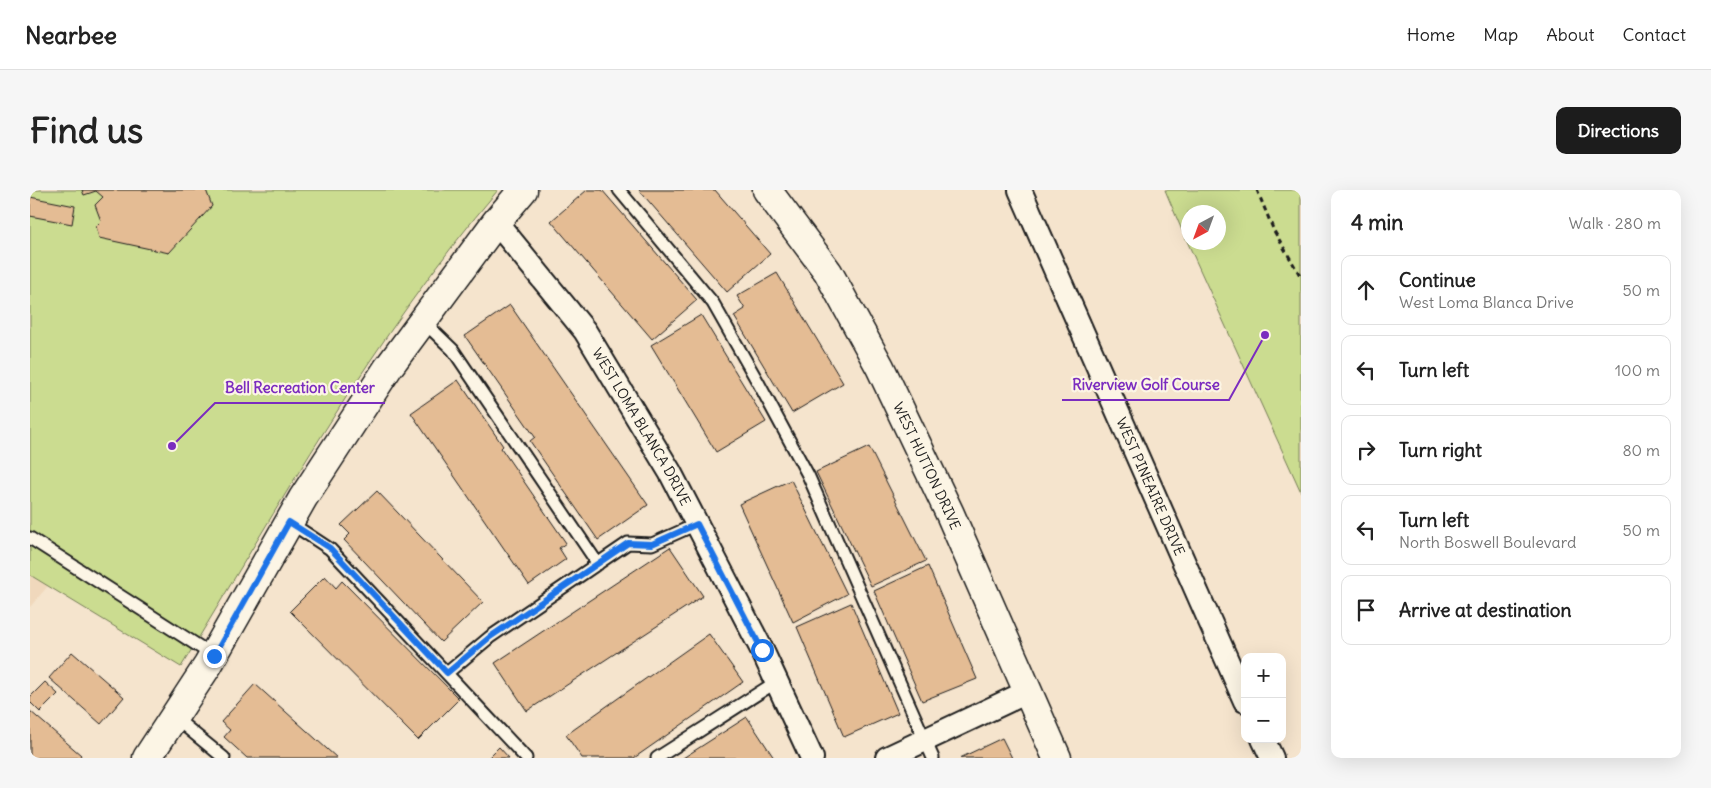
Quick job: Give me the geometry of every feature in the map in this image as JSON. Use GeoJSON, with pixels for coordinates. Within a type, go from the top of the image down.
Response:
{"type":"FeatureCollection","features":[{"type":"Feature","properties":{"kind":"street"},"geometry":{"type":"LineString","coordinates":[[147,758],[214,656],[289,522],[388,368],[496,222],[523,190]]}},
{"type":"Feature","properties":{"kind":"street","name":"WEST HUTTON DRIVE"},"geometry":{"type":"LineString","coordinates":[[767,190],[828,272],[880,367],[950,514],[1057,758]]}},
{"type":"Feature","properties":{"kind":"street","name":"WEST PINEAIRE DRIVE"},"geometry":{"type":"LineString","coordinates":[[1020,190],[1244,698]]}},
{"type":"Feature","properties":{"kind":"street","name":"WEST LOMA BLANCA DRIVE"},"geometry":{"type":"LineString","coordinates":[[496,222],[585,331],[670,472],[776,682],[812,758]]}},
{"type":"Feature","properties":{"kind":"street"},"geometry":{"type":"LineString","coordinates":[[887,758],[929,749],[1028,692]]}},
{"type":"Feature","properties":{"kind":"street"},"geometry":{"type":"LineString","coordinates":[[1265,743],[1272,758]]}},
{"type":"Feature","properties":{"kind":"lane"},"geometry":{"type":"LineString","coordinates":[[620,190],[713,303],[759,384],[808,475],[929,749]]}},
{"type":"Feature","properties":{"kind":"lane"},"geometry":{"type":"LineString","coordinates":[[423,321],[453,350],[598,564]]}},
{"type":"Feature","properties":{"kind":"lane"},"geometry":{"type":"LineString","coordinates":[[289,522],[330,548],[526,758]]}},
{"type":"Feature","properties":{"kind":"lane"},"geometry":{"type":"LineString","coordinates":[[447,673],[490,637],[628,543],[652,544],[697,524]]}},
{"type":"Feature","properties":{"kind":"lane"},"geometry":{"type":"LineString","coordinates":[[30,538],[214,656]]}},
{"type":"Feature","properties":{"kind":"lane"},"geometry":{"type":"LineString","coordinates":[[657,758],[776,682]]}},
{"type":"Feature","properties":{"kind":"lane"},"geometry":{"type":"LineString","coordinates":[[174,717],[224,758]]}},
{"type":"Feature","properties":{"kind":"path"},"geometry":{"type":"LineString","coordinates":[[1256,190],[1274,231],[1301,277]]}},
{"type":"Feature","properties":{"kind":"shaded area"},"geometry":{"type":"Polygon","coordinates":[[[30,575],[48,586],[30,607],[30,575]]]}},
{"type":"Feature","properties":{"kind":"green space"},"geometry":{"type":"Polygon","coordinates":[[[30,190],[498,190],[410,303],[369,362],[292,483],[181,667],[30,575],[30,190]]]}},
{"type":"Feature","properties":{"kind":"green space"},"geometry":{"type":"Polygon","coordinates":[[[1165,190],[1301,190],[1301,492],[1191,250],[1226,250],[1226,205],[1181,205],[1181,228],[1165,190]]]}},
{"type":"Feature","properties":{"kind":"building"},"geometry":{"type":"Polygon","coordinates":[[[82,190],[206,190],[212,206],[169,253],[99,238],[96,226],[101,221],[95,205],[103,197],[96,191],[84,195],[82,190]]]}},
{"type":"Feature","properties":{"kind":"building"},"geometry":{"type":"Polygon","coordinates":[[[587,190],[602,190],[697,300],[652,339],[551,221],[587,190]]]}},
{"type":"Feature","properties":{"kind":"building"},"geometry":{"type":"Polygon","coordinates":[[[639,190],[715,190],[770,254],[727,292],[639,190]]]}},
{"type":"Feature","properties":{"kind":"building"},"geometry":{"type":"Polygon","coordinates":[[[30,197],[75,206],[72,224],[30,216],[30,197]]]}},
{"type":"Feature","properties":{"kind":"building"},"geometry":{"type":"Polygon","coordinates":[[[777,273],[843,383],[792,413],[734,316],[745,309],[737,296],[777,273]]]}},
{"type":"Feature","properties":{"kind":"building"},"geometry":{"type":"Polygon","coordinates":[[[510,305],[648,505],[598,540],[530,441],[535,437],[465,336],[510,305]]]}},
{"type":"Feature","properties":{"kind":"building"},"geometry":{"type":"Polygon","coordinates":[[[701,315],[766,422],[716,452],[651,345],[701,315]]]}},
{"type":"Feature","properties":{"kind":"building"},"geometry":{"type":"Polygon","coordinates":[[[458,380],[503,446],[501,448],[566,543],[559,548],[566,559],[529,585],[411,413],[458,380]]]}},
{"type":"Feature","properties":{"kind":"building"},"geometry":{"type":"Polygon","coordinates":[[[869,447],[926,561],[871,586],[816,472],[869,447]]]}},
{"type":"Feature","properties":{"kind":"building"},"geometry":{"type":"Polygon","coordinates":[[[791,480],[847,594],[793,622],[739,504],[791,480]]]}},
{"type":"Feature","properties":{"kind":"building"},"geometry":{"type":"Polygon","coordinates":[[[377,491],[483,602],[441,642],[344,540],[350,534],[341,525],[377,491]]]}},
{"type":"Feature","properties":{"kind":"building"},"geometry":{"type":"Polygon","coordinates":[[[670,547],[703,596],[527,711],[495,663],[670,547]]]}},
{"type":"Feature","properties":{"kind":"building"},"geometry":{"type":"Polygon","coordinates":[[[928,566],[977,679],[922,701],[874,591],[928,566]]]}},
{"type":"Feature","properties":{"kind":"building"},"geometry":{"type":"Polygon","coordinates":[[[325,576],[336,588],[342,581],[459,699],[418,740],[290,611],[325,576]]]}},
{"type":"Feature","properties":{"kind":"building"},"geometry":{"type":"Polygon","coordinates":[[[851,603],[898,713],[844,737],[797,627],[851,603]]]}},
{"type":"Feature","properties":{"kind":"building"},"geometry":{"type":"Polygon","coordinates":[[[709,634],[743,682],[634,758],[582,758],[566,735],[709,634]]]}},
{"type":"Feature","properties":{"kind":"building"},"geometry":{"type":"Polygon","coordinates":[[[72,652],[124,697],[101,724],[49,678],[72,652]]]}},
{"type":"Feature","properties":{"kind":"building"},"geometry":{"type":"Polygon","coordinates":[[[45,682],[58,694],[40,712],[30,702],[30,697],[45,682]]]}},
{"type":"Feature","properties":{"kind":"building"},"geometry":{"type":"Polygon","coordinates":[[[255,684],[337,758],[247,758],[224,737],[230,730],[221,722],[255,684]]]}},
{"type":"Feature","properties":{"kind":"building"},"geometry":{"type":"Polygon","coordinates":[[[30,711],[81,755],[79,758],[30,758],[30,711]]]}},
{"type":"Feature","properties":{"kind":"building"},"geometry":{"type":"Polygon","coordinates":[[[747,717],[774,758],[683,758],[747,717]]]}},
{"type":"Feature","properties":{"kind":"building"},"geometry":{"type":"Polygon","coordinates":[[[1002,738],[1012,758],[960,758],[1002,738]]]}},
{"type":"Feature","properties":{"kind":"building"},"geometry":{"type":"Polygon","coordinates":[[[499,747],[509,758],[488,758],[499,747]]]}},
{"type":"Feature","properties":{"kind":"place","name":"Riverview Golf Course"},"geometry":{"type":"Point","coordinates":[1265,335]}},
{"type":"Feature","properties":{"kind":"place","name":"Bell Recreation Center"},"geometry":{"type":"Point","coordinates":[172,446]}},
{"type":"Feature","properties":{"kind":"route"},"geometry":{"type":"LineString","coordinates":[[214,656],[289,522],[330,548],[447,673],[490,637],[628,543],[652,544],[697,524],[762,650]]}}]}
